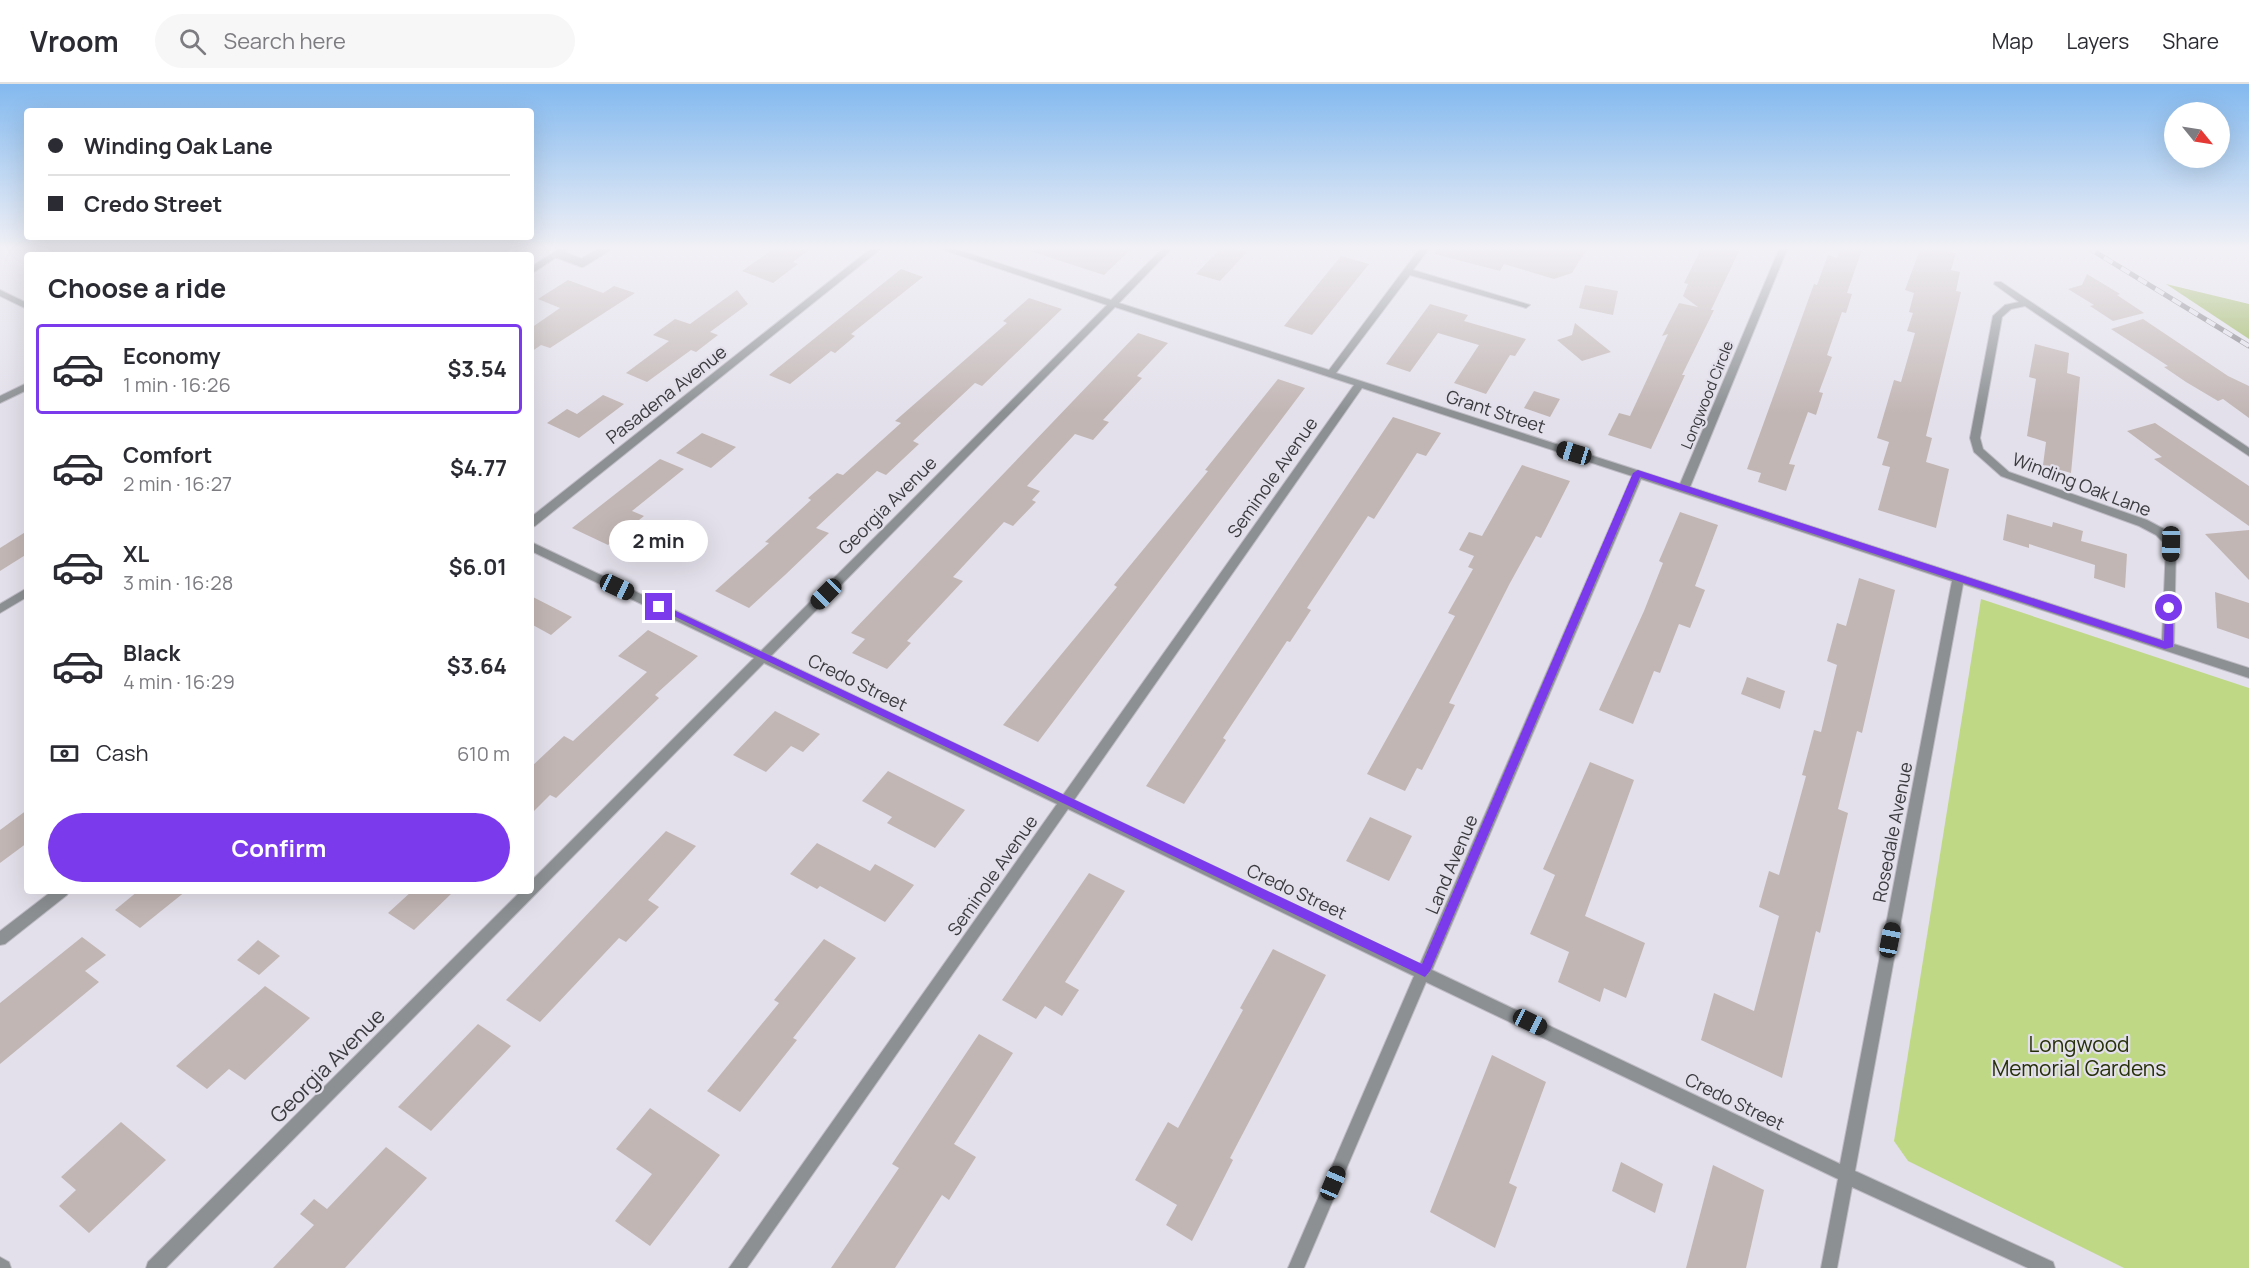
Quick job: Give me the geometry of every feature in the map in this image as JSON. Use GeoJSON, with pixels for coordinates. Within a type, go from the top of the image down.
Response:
{"type":"FeatureCollection","features":[{"type":"Feature","properties":{"kind":"street","name":"Pasadena Avenue"},"geometry":{"type":"LineString","coordinates":[[534,521],[809,302]]}},
{"type":"Feature","properties":{"kind":"street","name":"Grant Street"},"geometry":{"type":"LineString","coordinates":[[1109,302],[2249,673]]}},
{"type":"Feature","properties":{"kind":"street"},"geometry":{"type":"LineString","coordinates":[[1330,375],[1384,302]]}},
{"type":"Feature","properties":{"kind":"street"},"geometry":{"type":"LineString","coordinates":[[1516,302],[1526,305]]}},
{"type":"Feature","properties":{"kind":"street","name":"Longwood Circle"},"geometry":{"type":"LineString","coordinates":[[1684,488],[1761,302]]}},
{"type":"Feature","properties":{"kind":"street"},"geometry":{"type":"LineString","coordinates":[[2027,303],[2249,453]]}},
{"type":"Feature","properties":{"kind":"street","name":"Winding Oak Lane"},"geometry":{"type":"LineString","coordinates":[[2027,303],[2008,307],[1998,316],[1975,438],[1978,450],[1991,464],[2006,474],[2144,523],[2160,532],[2171,544],[2169,647]]}},
{"type":"Feature","properties":{"kind":"street","name":"Georgia Avenue"},"geometry":{"type":"LineString","coordinates":[[534,888],[1114,304]]}},
{"type":"Feature","properties":{"kind":"street","name":"Seminole Avenue"},"geometry":{"type":"LineString","coordinates":[[737,1268],[1360,384]]}},
{"type":"Feature","properties":{"kind":"street"},"geometry":{"type":"LineString","coordinates":[[0,400],[24,388]]}},
{"type":"Feature","properties":{"kind":"street","name":"Land Avenue"},"geometry":{"type":"LineString","coordinates":[[1296,1268],[1638,473]]}},
{"type":"Feature","properties":{"kind":"street","name":"Credo Street"},"geometry":{"type":"LineString","coordinates":[[534,547],[1065,802],[1425,971],[1845,1174],[2047,1268]]}},
{"type":"Feature","properties":{"kind":"street","name":"Rosedale Avenue"},"geometry":{"type":"LineString","coordinates":[[1829,1268],[1959,580]]}},
{"type":"Feature","properties":{"kind":"street"},"geometry":{"type":"LineString","coordinates":[[0,609],[24,594]]}},
{"type":"Feature","properties":{"kind":"street"},"geometry":{"type":"LineString","coordinates":[[0,939],[58,894]]}},
{"type":"Feature","properties":{"kind":"street","name":"Georgia Avenue"},"geometry":{"type":"LineString","coordinates":[[154,1268],[528,894]]}},
{"type":"Feature","properties":{"kind":"green space"},"geometry":{"type":"Polygon","coordinates":[[[2194,302],[2249,304],[2249,339],[2194,302]]]}},
{"type":"Feature","properties":{"kind":"green space","name":"Longwood Memorial Gardens"},"geometry":{"type":"Polygon","coordinates":[[[1981,599],[2249,688],[2249,1268],[2124,1268],[1908,1161],[1894,1141],[1981,599]]]}},
{"type":"Feature","properties":{"kind":"building"},"geometry":{"type":"Polygon","coordinates":[[[546,302],[621,302],[550,348],[541,345],[534,350],[534,326],[560,308],[546,302]]]}},
{"type":"Feature","properties":{"kind":"building"},"geometry":{"type":"Polygon","coordinates":[[[720,302],[748,304],[710,332],[718,335],[696,352],[691,350],[647,382],[626,373],[669,341],[653,335],[675,319],[690,324],[720,302]]]}},
{"type":"Feature","properties":{"kind":"building"},"geometry":{"type":"Polygon","coordinates":[[[860,302],[891,302],[851,334],[855,336],[835,353],[831,351],[790,384],[769,375],[860,302]]]}},
{"type":"Feature","properties":{"kind":"building"},"geometry":{"type":"Polygon","coordinates":[[[1024,302],[1042,302],[1062,309],[982,386],[975,383],[913,441],[919,444],[886,475],[877,471],[816,528],[829,533],[749,608],[715,591],[769,543],[765,542],[811,500],[808,498],[837,473],[843,475],[901,423],[895,421],[1007,323],[1003,321],[1024,302]]]}},
{"type":"Feature","properties":{"kind":"building"},"geometry":{"type":"Polygon","coordinates":[[[1303,302],[1338,302],[1312,335],[1284,326],[1303,302]]]}},
{"type":"Feature","properties":{"kind":"building"},"geometry":{"type":"Polygon","coordinates":[[[1580,302],[1616,302],[1613,315],[1579,308],[1580,302]]]}},
{"type":"Feature","properties":{"kind":"building"},"geometry":{"type":"Polygon","coordinates":[[[1692,302],[1715,302],[1711,310],[1714,310],[1682,375],[1685,375],[1651,449],[1608,435],[1619,413],[1630,416],[1668,334],[1662,336],[1679,303],[1698,307],[1692,302]]]}},
{"type":"Feature","properties":{"kind":"building"},"geometry":{"type":"Polygon","coordinates":[[[1807,302],[1849,302],[1846,313],[1842,312],[1827,355],[1832,357],[1819,392],[1823,393],[1816,415],[1808,412],[1789,464],[1795,465],[1786,491],[1758,482],[1761,473],[1747,469],[1807,302]]]}},
{"type":"Feature","properties":{"kind":"building"},"geometry":{"type":"Polygon","coordinates":[[[1912,302],[1959,302],[1926,436],[1932,438],[1926,462],[1949,469],[1936,528],[1878,510],[1890,467],[1882,465],[1889,442],[1877,438],[1894,380],[1901,382],[1915,333],[1907,331],[1913,313],[1909,312],[1912,302]]]}},
{"type":"Feature","properties":{"kind":"building"},"geometry":{"type":"Polygon","coordinates":[[[2090,302],[2128,302],[2144,313],[2113,321],[2090,306],[2094,305],[2090,302]]]}},
{"type":"Feature","properties":{"kind":"building"},"geometry":{"type":"Polygon","coordinates":[[[1430,304],[1468,315],[1464,321],[1526,339],[1515,356],[1510,355],[1486,394],[1454,383],[1479,345],[1438,333],[1410,372],[1386,364],[1430,304]]]}},
{"type":"Feature","properties":{"kind":"building"},"geometry":{"type":"Polygon","coordinates":[[[2143,319],[2228,376],[2249,386],[2249,418],[2223,399],[2218,401],[2186,382],[2164,367],[2168,366],[2111,329],[2143,319]]]}},
{"type":"Feature","properties":{"kind":"building"},"geometry":{"type":"Polygon","coordinates":[[[1575,323],[1611,352],[1582,361],[1557,340],[1572,335],[1575,323]]]}},
{"type":"Feature","properties":{"kind":"building"},"geometry":{"type":"Polygon","coordinates":[[[1138,333],[1168,343],[1137,376],[1142,378],[1103,420],[1109,422],[1093,440],[1075,434],[1027,486],[1040,491],[1032,500],[1036,502],[1013,526],[1004,522],[953,577],[963,581],[907,641],[911,643],[887,669],[852,653],[865,639],[851,633],[1138,333]]]}},
{"type":"Feature","properties":{"kind":"building"},"geometry":{"type":"Polygon","coordinates":[[[2035,344],[2069,353],[2067,373],[2080,377],[2071,473],[2043,465],[2046,442],[2027,436],[2036,379],[2029,377],[2035,344]]]}},
{"type":"Feature","properties":{"kind":"building"},"geometry":{"type":"Polygon","coordinates":[[[1278,379],[1305,388],[1038,742],[1003,725],[1117,587],[1114,585],[1208,471],[1205,470],[1278,379]]]}},
{"type":"Feature","properties":{"kind":"building"},"geometry":{"type":"Polygon","coordinates":[[[1534,391],[1560,399],[1550,417],[1524,408],[1534,391]]]}},
{"type":"Feature","properties":{"kind":"building"},"geometry":{"type":"Polygon","coordinates":[[[603,395],[624,404],[579,438],[547,423],[567,409],[577,414],[603,395]]]}},
{"type":"Feature","properties":{"kind":"building"},"geometry":{"type":"Polygon","coordinates":[[[1393,417],[1441,433],[1426,456],[1417,453],[1374,519],[1368,516],[1307,608],[1311,610],[1290,642],[1287,641],[1223,738],[1226,740],[1184,804],[1146,786],[1393,417]]]}},
{"type":"Feature","properties":{"kind":"building"},"geometry":{"type":"Polygon","coordinates":[[[2155,423],[2249,486],[2249,526],[2154,459],[2162,457],[2127,431],[2155,423]]]}},
{"type":"Feature","properties":{"kind":"building"},"geometry":{"type":"Polygon","coordinates":[[[702,433],[736,447],[711,468],[676,453],[702,433]]]}},
{"type":"Feature","properties":{"kind":"building"},"geometry":{"type":"Polygon","coordinates":[[[660,459],[684,469],[632,511],[644,516],[608,545],[572,528],[660,459]]]}},
{"type":"Feature","properties":{"kind":"building"},"geometry":{"type":"Polygon","coordinates":[[[1522,465],[1570,481],[1541,538],[1536,536],[1510,583],[1449,703],[1455,705],[1422,770],[1417,768],[1405,791],[1367,774],[1455,616],[1448,613],[1473,569],[1468,567],[1474,556],[1459,550],[1469,532],[1482,536],[1522,465]]]}},
{"type":"Feature","properties":{"kind":"building"},"geometry":{"type":"Polygon","coordinates":[[[1680,512],[1718,525],[1695,586],[1705,590],[1690,628],[1679,624],[1660,673],[1654,671],[1633,724],[1599,710],[1644,611],[1663,563],[1659,561],[1680,512]]]}},
{"type":"Feature","properties":{"kind":"building"},"geometry":{"type":"Polygon","coordinates":[[[2007,514],[2052,527],[2053,522],[2083,531],[2081,541],[2127,554],[2125,588],[2094,578],[2095,565],[2029,544],[2029,548],[2003,540],[2007,514]]]}},
{"type":"Feature","properties":{"kind":"building"},"geometry":{"type":"Polygon","coordinates":[[[2249,530],[2249,580],[2205,534],[2249,530]]]}},
{"type":"Feature","properties":{"kind":"building"},"geometry":{"type":"Polygon","coordinates":[[[24,533],[24,556],[0,571],[0,548],[24,533]]]}},
{"type":"Feature","properties":{"kind":"building"},"geometry":{"type":"Polygon","coordinates":[[[1859,578],[1895,590],[1862,733],[1857,731],[1838,809],[1848,813],[1820,933],[1816,931],[1782,1078],[1701,1040],[1714,993],[1754,1011],[1779,916],[1759,907],[1769,871],[1779,875],[1806,776],[1802,775],[1814,730],[1821,732],[1837,665],[1827,661],[1837,623],[1846,626],[1859,578]]]}},
{"type":"Feature","properties":{"kind":"building"},"geometry":{"type":"Polygon","coordinates":[[[2215,592],[2249,603],[2249,639],[2217,628],[2215,592]]]}},
{"type":"Feature","properties":{"kind":"building"},"geometry":{"type":"Polygon","coordinates":[[[534,598],[572,617],[551,635],[534,626],[534,598]]]}},
{"type":"Feature","properties":{"kind":"building"},"geometry":{"type":"Polygon","coordinates":[[[648,630],[698,656],[655,695],[659,698],[556,798],[550,795],[534,811],[534,764],[564,736],[573,741],[647,672],[618,656],[648,630]]]}},
{"type":"Feature","properties":{"kind":"building"},"geometry":{"type":"Polygon","coordinates":[[[1747,677],[1785,691],[1780,709],[1741,694],[1747,677]]]}},
{"type":"Feature","properties":{"kind":"building"},"geometry":{"type":"Polygon","coordinates":[[[775,711],[820,734],[803,752],[791,746],[766,772],[733,755],[775,711]]]}},
{"type":"Feature","properties":{"kind":"building"},"geometry":{"type":"Polygon","coordinates":[[[1590,762],[1634,780],[1585,916],[1645,943],[1626,998],[1604,988],[1600,1002],[1558,982],[1569,952],[1530,934],[1555,875],[1543,869],[1590,762]]]}},
{"type":"Feature","properties":{"kind":"building"},"geometry":{"type":"Polygon","coordinates":[[[888,771],[965,810],[935,848],[887,823],[892,817],[862,801],[888,771]]]}},
{"type":"Feature","properties":{"kind":"building"},"geometry":{"type":"Polygon","coordinates":[[[24,812],[24,845],[0,863],[0,830],[24,812]]]}},
{"type":"Feature","properties":{"kind":"building"},"geometry":{"type":"Polygon","coordinates":[[[1370,817],[1412,836],[1389,881],[1346,861],[1370,817]]]}},
{"type":"Feature","properties":{"kind":"building"},"geometry":{"type":"Polygon","coordinates":[[[666,831],[696,846],[648,900],[659,907],[626,942],[619,938],[540,1022],[506,1000],[666,831]]]}},
{"type":"Feature","properties":{"kind":"building"},"geometry":{"type":"Polygon","coordinates":[[[817,843],[870,871],[875,864],[914,885],[885,922],[820,886],[817,889],[790,874],[817,843]]]}},
{"type":"Feature","properties":{"kind":"building"},"geometry":{"type":"Polygon","coordinates":[[[1089,873],[1125,891],[1065,982],[1079,990],[1062,1016],[1045,1006],[1036,1019],[1002,1000],[1089,873]]]}},
{"type":"Feature","properties":{"kind":"building"},"geometry":{"type":"Polygon","coordinates":[[[134,894],[182,894],[140,928],[115,910],[134,894]]]}},
{"type":"Feature","properties":{"kind":"building"},"geometry":{"type":"Polygon","coordinates":[[[409,894],[451,894],[414,930],[388,913],[409,894]]]}},
{"type":"Feature","properties":{"kind":"building"},"geometry":{"type":"Polygon","coordinates":[[[82,937],[106,955],[85,971],[99,982],[0,1064],[0,1003],[82,937]]]}},
{"type":"Feature","properties":{"kind":"building"},"geometry":{"type":"Polygon","coordinates":[[[824,939],[856,958],[793,1038],[797,1040],[740,1112],[707,1091],[779,1003],[774,1000],[824,939]]]}},
{"type":"Feature","properties":{"kind":"building"},"geometry":{"type":"Polygon","coordinates":[[[258,940],[280,956],[259,975],[237,960],[258,940]]]}},
{"type":"Feature","properties":{"kind":"building"},"geometry":{"type":"Polygon","coordinates":[[[1273,949],[1326,975],[1230,1158],[1233,1160],[1192,1241],[1166,1225],[1177,1205],[1135,1180],[1168,1122],[1178,1128],[1243,1010],[1240,1008],[1273,949]]]}},
{"type":"Feature","properties":{"kind":"building"},"geometry":{"type":"Polygon","coordinates":[[[265,986],[310,1018],[245,1080],[229,1069],[207,1089],[176,1066],[265,986]]]}},
{"type":"Feature","properties":{"kind":"building"},"geometry":{"type":"Polygon","coordinates":[[[478,1024],[511,1046],[431,1131],[398,1107],[478,1024]]]}},
{"type":"Feature","properties":{"kind":"building"},"geometry":{"type":"Polygon","coordinates":[[[979,1034],[1013,1053],[954,1144],[976,1157],[949,1200],[942,1195],[895,1268],[831,1268],[899,1168],[892,1164],[979,1034]]]}},
{"type":"Feature","properties":{"kind":"building"},"geometry":{"type":"Polygon","coordinates":[[[1492,1055],[1546,1082],[1509,1183],[1517,1187],[1495,1248],[1430,1212],[1492,1055]]]}},
{"type":"Feature","properties":{"kind":"building"},"geometry":{"type":"Polygon","coordinates":[[[650,1108],[720,1155],[650,1246],[615,1221],[652,1174],[616,1149],[650,1108]]]}},
{"type":"Feature","properties":{"kind":"building"},"geometry":{"type":"Polygon","coordinates":[[[121,1122],[166,1160],[89,1233],[59,1206],[76,1190],[61,1177],[121,1122]]]}},
{"type":"Feature","properties":{"kind":"building"},"geometry":{"type":"Polygon","coordinates":[[[386,1147],[427,1178],[345,1268],[273,1268],[314,1225],[300,1214],[314,1199],[327,1209],[386,1147]]]}},
{"type":"Feature","properties":{"kind":"building"},"geometry":{"type":"Polygon","coordinates":[[[1621,1162],[1663,1184],[1655,1213],[1612,1191],[1621,1162]]]}},
{"type":"Feature","properties":{"kind":"building"},"geometry":{"type":"Polygon","coordinates":[[[1713,1165],[1764,1190],[1746,1268],[1686,1268],[1713,1165]]]}},
{"type":"Feature","properties":{"kind":"railway"},"geometry":{"type":"LineString","coordinates":[[2177,302],[2249,346]]}},
{"type":"Feature","properties":{"kind":"route"},"geometry":{"type":"LineString","coordinates":[[659,607],[1065,802],[1425,971],[1638,473],[2169,647],[2169,608]]}}]}
